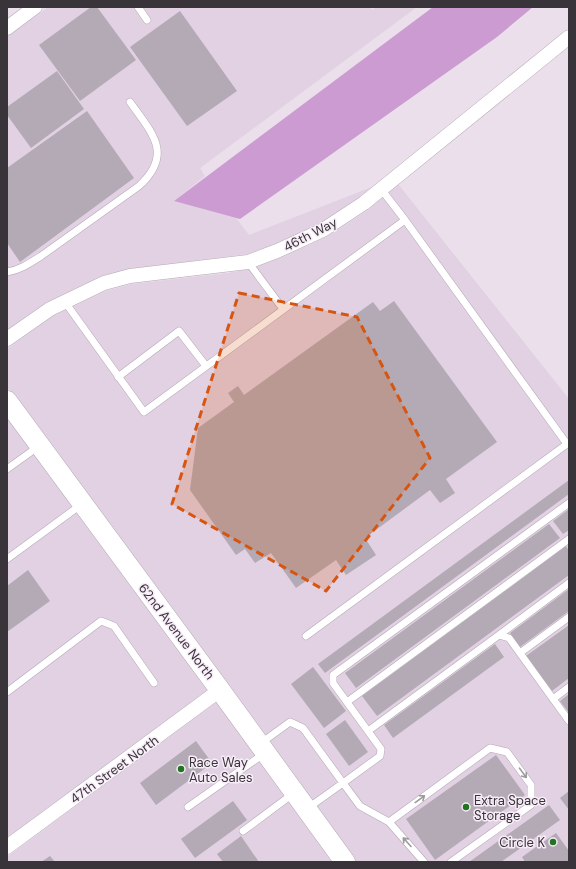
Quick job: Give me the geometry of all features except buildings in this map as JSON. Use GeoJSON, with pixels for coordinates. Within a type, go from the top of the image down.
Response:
{"type":"FeatureCollection","features":[{"type":"Feature","properties":{"kind":"street"},"geometry":{"type":"LineString","coordinates":[[7,28],[35,7]]}},
{"type":"Feature","properties":{"kind":"street","name":"46th Way"},"geometry":{"type":"LineString","coordinates":[[7,339],[50,310],[104,283],[130,276],[248,262],[277,251],[323,230],[364,203],[569,37]]}},
{"type":"Feature","properties":{"kind":"street","name":"62nd Avenue North"},"geometry":{"type":"LineString","coordinates":[[9,410],[39,446],[220,690],[344,862]]}},
{"type":"Feature","properties":{"kind":"street","name":"47th Street North"},"geometry":{"type":"LineString","coordinates":[[7,847],[220,690]]}},
{"type":"Feature","properties":{"kind":"lane"},"geometry":{"type":"LineString","coordinates":[[138,7],[147,20]]}},
{"type":"Feature","properties":{"kind":"lane"},"geometry":{"type":"LineString","coordinates":[[7,272],[26,266],[147,179],[158,157],[157,146],[152,133],[130,102]]}},
{"type":"Feature","properties":{"kind":"lane"},"geometry":{"type":"LineString","coordinates":[[306,636],[567,444],[381,189]]}},
{"type":"Feature","properties":{"kind":"lane"},"geometry":{"type":"LineString","coordinates":[[65,302],[144,412],[405,220]]}},
{"type":"Feature","properties":{"kind":"lane"},"geometry":{"type":"LineString","coordinates":[[248,262],[283,309]]}},
{"type":"Feature","properties":{"kind":"lane"},"geometry":{"type":"LineString","coordinates":[[118,377],[179,331],[206,366]]}},
{"type":"Feature","properties":{"kind":"lane"},"geometry":{"type":"LineString","coordinates":[[7,469],[39,446]]}},
{"type":"Feature","properties":{"kind":"lane"},"geometry":{"type":"LineString","coordinates":[[307,810],[380,756],[381,749],[333,683],[333,675],[569,503]]}},
{"type":"Feature","properties":{"kind":"lane"},"geometry":{"type":"LineString","coordinates":[[7,559],[82,504]]}},
{"type":"Feature","properties":{"kind":"lane"},"geometry":{"type":"LineString","coordinates":[[347,702],[569,539]]}},
{"type":"Feature","properties":{"kind":"lane"},"geometry":{"type":"LineString","coordinates":[[368,731],[569,584]]}},
{"type":"Feature","properties":{"kind":"lane"},"geometry":{"type":"LineString","coordinates":[[520,653],[569,617]]}},
{"type":"Feature","properties":{"kind":"lane"},"geometry":{"type":"LineString","coordinates":[[7,692],[101,621],[114,626],[154,683]]}},
{"type":"Feature","properties":{"kind":"lane"},"geometry":{"type":"LineString","coordinates":[[499,635],[509,638],[569,721]]}},
{"type":"Feature","properties":{"kind":"lane"},"geometry":{"type":"LineString","coordinates":[[553,699],[569,687]]}},
{"type":"Feature","properties":{"kind":"lane"},"geometry":{"type":"LineString","coordinates":[[188,807],[262,748],[290,722],[303,728],[360,806],[389,822],[424,862]]}},
{"type":"Feature","properties":{"kind":"lane"},"geometry":{"type":"LineString","coordinates":[[389,822],[490,748],[508,752],[531,785],[531,805],[451,862]]}},
{"type":"Feature","properties":{"kind":"lane"},"geometry":{"type":"LineString","coordinates":[[243,831],[294,792]]}},
{"type":"Feature","properties":{"kind":"highlighted area"},"geometry":{"type":"Polygon","coordinates":[[[239,293],[357,317],[430,458],[326,591],[172,504],[239,293]]]}},
{"type":"Feature","properties":{"kind":"shaded area"},"geometry":{"type":"Polygon","coordinates":[[[48,7],[370,7],[372,10],[376,7],[417,7],[200,168],[205,176],[174,201],[236,218],[249,235],[372,187],[319,224],[275,244],[247,254],[130,269],[101,276],[45,303],[7,330],[7,37],[48,7]]]}},
{"type":"Feature","properties":{"kind":"shaded area"},"geometry":{"type":"Polygon","coordinates":[[[433,7],[533,7],[497,37],[240,219],[174,201],[433,7]]]}},
{"type":"Feature","properties":{"kind":"shaded area"},"geometry":{"type":"Polygon","coordinates":[[[398,184],[569,399],[569,862],[355,862],[232,691],[7,387],[7,349],[53,316],[106,291],[131,284],[228,273],[249,269],[280,258],[327,237],[368,210],[398,184]]]}},
{"type":"Feature","properties":{"kind":"shaded area"},"geometry":{"type":"Polygon","coordinates":[[[7,416],[209,689],[7,838],[7,416]]]}},
{"type":"Feature","properties":{"kind":"shaded area"},"geometry":{"type":"Polygon","coordinates":[[[218,701],[334,862],[7,862],[7,857],[218,701]]]}},
{"type":"Feature","properties":{"kind":"place","name":"Race Way Auto Sales"},"geometry":{"type":"Point","coordinates":[181,769]}},
{"type":"Feature","properties":{"kind":"place","name":"Extra Space Storage"},"geometry":{"type":"Point","coordinates":[466,807]}},
{"type":"Feature","properties":{"kind":"place","name":"Circle K"},"geometry":{"type":"Point","coordinates":[553,842]}}]}
